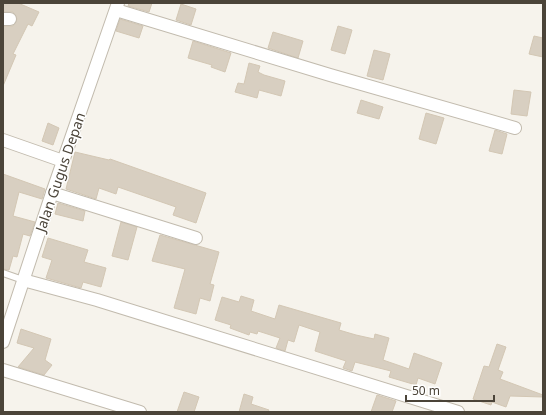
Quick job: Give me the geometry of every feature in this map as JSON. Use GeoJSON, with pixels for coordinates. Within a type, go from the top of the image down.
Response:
{"type":"FeatureCollection","features":[{"type":"Feature","properties":{"kind":"street"},"geometry":{"type":"LineString","coordinates":[[117,6],[330,75],[515,128]]}},
{"type":"Feature","properties":{"kind":"street","name":"Jalan Gugus Depan"},"geometry":{"type":"LineString","coordinates":[[3,342],[52,193],[117,6]]}},
{"type":"Feature","properties":{"kind":"street"},"geometry":{"type":"LineString","coordinates":[[3,140],[63,161]]}},
{"type":"Feature","properties":{"kind":"street"},"geometry":{"type":"LineString","coordinates":[[52,193],[196,238]]}},
{"type":"Feature","properties":{"kind":"street"},"geometry":{"type":"LineString","coordinates":[[23,280],[97,300],[458,412]]}},
{"type":"Feature","properties":{"kind":"street"},"geometry":{"type":"LineString","coordinates":[[3,370],[140,412]]}},
{"type":"Feature","properties":{"kind":"lane"},"geometry":{"type":"LineString","coordinates":[[3,273],[23,280]]}},
{"type":"Feature","properties":{"kind":"building"},"geometry":{"type":"Polygon","coordinates":[[[3,3],[18,3],[39,12],[32,26],[28,24],[13,54],[16,55],[3,86],[3,26],[13,26],[17,19],[13,12],[3,12],[3,3]]]}},
{"type":"Feature","properties":{"kind":"building"},"geometry":{"type":"Polygon","coordinates":[[[129,3],[152,3],[149,12],[128,6],[129,3]]]}},
{"type":"Feature","properties":{"kind":"building"},"geometry":{"type":"Polygon","coordinates":[[[181,4],[196,9],[191,25],[176,20],[181,4]]]}},
{"type":"Feature","properties":{"kind":"building"},"geometry":{"type":"Polygon","coordinates":[[[120,19],[143,26],[139,38],[116,31],[120,19]]]}},
{"type":"Feature","properties":{"kind":"building"},"geometry":{"type":"Polygon","coordinates":[[[338,26],[352,30],[345,54],[331,50],[338,26]]]}},
{"type":"Feature","properties":{"kind":"building"},"geometry":{"type":"Polygon","coordinates":[[[273,32],[303,41],[298,58],[268,48],[273,32]]]}},
{"type":"Feature","properties":{"kind":"building"},"geometry":{"type":"Polygon","coordinates":[[[534,36],[543,38],[543,57],[529,54],[534,36]]]}},
{"type":"Feature","properties":{"kind":"building"},"geometry":{"type":"Polygon","coordinates":[[[193,41],[231,53],[225,72],[211,67],[212,65],[188,58],[193,41]]]}},
{"type":"Feature","properties":{"kind":"building"},"geometry":{"type":"Polygon","coordinates":[[[374,50],[390,54],[383,80],[367,76],[374,50]]]}},
{"type":"Feature","properties":{"kind":"building"},"geometry":{"type":"Polygon","coordinates":[[[249,63],[260,66],[258,72],[264,75],[285,81],[281,96],[259,90],[257,98],[235,92],[238,83],[244,84],[249,63]]]}},
{"type":"Feature","properties":{"kind":"building"},"geometry":{"type":"Polygon","coordinates":[[[514,90],[531,92],[527,116],[511,114],[514,90]]]}},
{"type":"Feature","properties":{"kind":"building"},"geometry":{"type":"Polygon","coordinates":[[[361,100],[383,107],[379,119],[357,113],[361,100]]]}},
{"type":"Feature","properties":{"kind":"building"},"geometry":{"type":"Polygon","coordinates":[[[426,113],[444,118],[436,144],[419,139],[426,113]]]}},
{"type":"Feature","properties":{"kind":"building"},"geometry":{"type":"Polygon","coordinates":[[[48,123],[59,128],[53,145],[42,141],[48,123]]]}},
{"type":"Feature","properties":{"kind":"building"},"geometry":{"type":"Polygon","coordinates":[[[495,130],[507,134],[502,154],[489,151],[495,130]]]}},
{"type":"Feature","properties":{"kind":"building"},"geometry":{"type":"Polygon","coordinates":[[[75,152],[110,159],[206,193],[196,223],[173,215],[176,207],[118,187],[116,194],[99,188],[96,199],[66,189],[75,152]]]}},
{"type":"Feature","properties":{"kind":"building"},"geometry":{"type":"Polygon","coordinates":[[[3,174],[45,189],[42,199],[19,192],[13,216],[35,222],[30,236],[23,234],[17,257],[13,256],[9,270],[3,269],[3,174]]]}},
{"type":"Feature","properties":{"kind":"building"},"geometry":{"type":"Polygon","coordinates":[[[58,203],[85,211],[83,221],[55,214],[58,203]]]}},
{"type":"Feature","properties":{"kind":"building"},"geometry":{"type":"Polygon","coordinates":[[[121,222],[137,227],[128,260],[112,256],[121,222]]]}},
{"type":"Feature","properties":{"kind":"building"},"geometry":{"type":"Polygon","coordinates":[[[160,235],[219,252],[210,284],[214,285],[210,301],[200,298],[196,314],[174,308],[185,269],[152,261],[160,235]]]}},
{"type":"Feature","properties":{"kind":"building"},"geometry":{"type":"Polygon","coordinates":[[[48,238],[88,250],[84,262],[106,268],[101,287],[83,282],[81,288],[46,278],[52,260],[42,257],[48,238]]]}},
{"type":"Feature","properties":{"kind":"building"},"geometry":{"type":"Polygon","coordinates":[[[241,296],[254,300],[251,311],[275,319],[279,305],[341,323],[339,330],[374,339],[375,334],[389,338],[383,360],[409,369],[414,353],[442,363],[435,384],[418,378],[416,385],[389,377],[391,371],[355,362],[352,371],[343,368],[346,361],[315,351],[320,332],[299,325],[294,342],[288,340],[285,351],[276,348],[280,338],[258,331],[257,334],[250,332],[249,335],[230,328],[231,325],[215,320],[222,297],[239,302],[241,296]]]}},
{"type":"Feature","properties":{"kind":"building"},"geometry":{"type":"Polygon","coordinates":[[[21,329],[51,339],[45,360],[52,365],[44,375],[18,367],[34,348],[17,343],[21,329]]]}},
{"type":"Feature","properties":{"kind":"building"},"geometry":{"type":"Polygon","coordinates":[[[497,344],[506,347],[498,370],[503,372],[500,379],[543,395],[543,397],[510,396],[506,407],[492,402],[491,405],[473,399],[484,366],[489,367],[497,344]]]}},
{"type":"Feature","properties":{"kind":"building"},"geometry":{"type":"Polygon","coordinates":[[[184,392],[199,397],[194,412],[177,412],[184,392]]]}},
{"type":"Feature","properties":{"kind":"building"},"geometry":{"type":"Polygon","coordinates":[[[244,394],[253,397],[251,404],[269,410],[268,412],[239,412],[244,394]]]}},
{"type":"Feature","properties":{"kind":"building"},"geometry":{"type":"Polygon","coordinates":[[[377,395],[396,401],[392,412],[371,412],[377,395]]]}}]}
